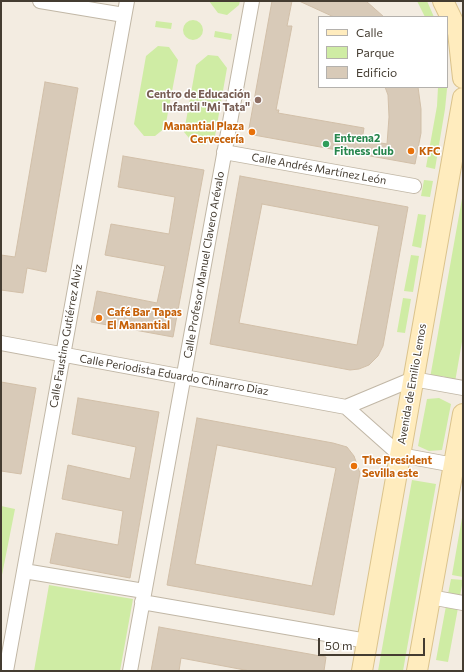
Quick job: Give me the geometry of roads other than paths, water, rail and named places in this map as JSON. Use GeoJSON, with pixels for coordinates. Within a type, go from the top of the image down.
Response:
{"type":"FeatureCollection","features":[{"type":"Feature","properties":{"kind":"street"},"geometry":{"type":"LineString","coordinates":[[40,1],[124,15]]}},
{"type":"Feature","properties":{"kind":"street","name":"Calle Faustino Gutiérrez Alviz"},"geometry":{"type":"LineString","coordinates":[[6,671],[127,1]]}},
{"type":"Feature","properties":{"kind":"street","name":"Calle Profesor Manuel Clavero Arévalo"},"geometry":{"type":"LineString","coordinates":[[130,671],[252,1]]}},
{"type":"Feature","properties":{"kind":"street"},"geometry":{"type":"LineString","coordinates":[[443,1],[458,32],[463,78]]}},
{"type":"Feature","properties":{"kind":"street","name":"Avenida de Emilio Lemos"},"geometry":{"type":"LineString","coordinates":[[362,671],[463,98]]}},
{"type":"Feature","properties":{"kind":"street","name":"Calle Andrés Martínez León"},"geometry":{"type":"LineString","coordinates":[[224,152],[414,186]]}},
{"type":"Feature","properties":{"kind":"street","name":"Calle Periodista Eduardo Chinarro Diaz"},"geometry":{"type":"LineString","coordinates":[[1,343],[346,407]]}},
{"type":"Feature","properties":{"kind":"street"},"geometry":{"type":"LineString","coordinates":[[458,463],[400,455],[346,407],[413,379],[463,388]]}},
{"type":"Feature","properties":{"kind":"street"},"geometry":{"type":"LineString","coordinates":[[417,671],[430,597],[458,463],[463,414]]}},
{"type":"Feature","properties":{"kind":"street"},"geometry":{"type":"LineString","coordinates":[[24,571],[144,597],[367,640]]}},
{"type":"Feature","properties":{"kind":"street"},"geometry":{"type":"LineString","coordinates":[[430,597],[463,603]]}},
{"type":"Feature","properties":{"kind":"place","name":"Centro de Educación Infantil \"Mi Tata\""},"geometry":{"type":"Point","coordinates":[258,100]}},
{"type":"Feature","properties":{"kind":"place","name":"Manantial Plaza Cervecería"},"geometry":{"type":"Point","coordinates":[252,132]}},
{"type":"Feature","properties":{"kind":"place","name":"Entrena2 Fitness club"},"geometry":{"type":"Point","coordinates":[326,144]}},
{"type":"Feature","properties":{"kind":"place","name":"KFC"},"geometry":{"type":"Point","coordinates":[411,151]}},
{"type":"Feature","properties":{"kind":"place","name":"Café Bar Tapas El Manantial"},"geometry":{"type":"Point","coordinates":[99,318]}},
{"type":"Feature","properties":{"kind":"place","name":"The President Sevilla este"},"geometry":{"type":"Point","coordinates":[354,466]}}]}
